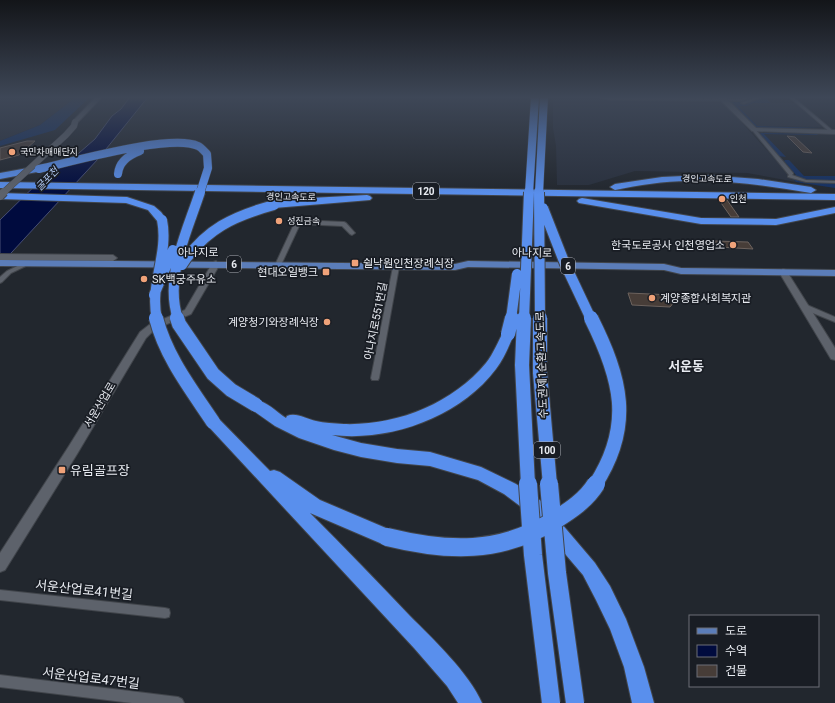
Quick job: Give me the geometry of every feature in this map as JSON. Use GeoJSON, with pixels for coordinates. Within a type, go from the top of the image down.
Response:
{"type":"FeatureCollection","features":[{"type":"Feature","properties":{"kind":"highway","name":"수도권제1순환고속도로"},"geometry":{"type":"LineString","coordinates":[[533,130],[528,208],[522,365],[525,438],[533,555],[551,703]]}},
{"type":"Feature","properties":{"kind":"highway","name":"수도권제1순환고속도로"},"geometry":{"type":"LineString","coordinates":[[542,130],[539,196],[540,374],[557,573],[575,703]]}},
{"type":"Feature","properties":{"kind":"highway"},"geometry":{"type":"LineString","coordinates":[[0,176],[159,143],[188,142],[202,148],[209,157],[208,168],[179,258],[174,279],[173,292],[174,308],[179,324],[189,341],[213,374],[231,390],[280,422],[304,433],[334,443],[382,454],[430,459],[481,474],[510,489],[538,509],[589,569],[603,593],[619,626],[629,653],[643,703]]}},
{"type":"Feature","properties":{"kind":"highway"},"geometry":{"type":"LineString","coordinates":[[154,294],[168,264],[201,169],[202,158],[197,150],[185,146],[169,144],[135,153],[125,159],[120,164],[118,174],[129,181],[138,183],[222,185],[273,189]]}},
{"type":"Feature","properties":{"kind":"highway","name":"경인고속도로"},"geometry":{"type":"LineString","coordinates":[[581,197],[669,179],[748,180],[835,194]]}},
{"type":"Feature","properties":{"kind":"highway","name":"경인고속도로"},"geometry":{"type":"LineString","coordinates":[[6,192],[273,189],[835,203]]}},
{"type":"Feature","properties":{"kind":"highway"},"geometry":{"type":"LineString","coordinates":[[6,192],[76,192],[141,203],[151,208],[158,214],[162,220],[165,233],[164,243],[155,277],[154,310],[158,330],[169,354],[213,422],[421,641],[454,679],[471,703]]}},
{"type":"Feature","properties":{"kind":"highway","name":"경인고속도로"},"geometry":{"type":"LineString","coordinates":[[76,192],[367,198],[835,197]]}},
{"type":"Feature","properties":{"kind":"highway"},"geometry":{"type":"LineString","coordinates":[[213,422],[281,483],[314,506],[387,538],[417,545],[452,548],[490,546],[524,537],[556,519],[584,498],[606,468],[617,436],[620,411],[617,384],[610,360],[556,246],[539,196]]}},
{"type":"Feature","properties":{"kind":"highway","name":"경인고속도로"},"geometry":{"type":"LineString","coordinates":[[581,197],[701,221],[776,222],[835,210]]}},
{"type":"Feature","properties":{"kind":"highway"},"geometry":{"type":"LineString","coordinates":[[174,279],[191,250],[213,229],[241,214],[274,205],[310,201],[367,198]]}},
{"type":"Feature","properties":{"kind":"highway"},"geometry":{"type":"LineString","coordinates":[[256,405],[295,421],[322,428],[352,431],[380,428],[405,423],[456,399],[476,382],[490,367],[508,334],[515,296],[521,230],[528,208]]}},
{"type":"Feature","properties":{"kind":"main road"},"geometry":{"type":"LineString","coordinates":[[112,258],[151,264]]}},
{"type":"Feature","properties":{"kind":"main road","name":"아나지로"},"geometry":{"type":"LineString","coordinates":[[0,263],[455,267],[468,270],[666,274],[682,271],[835,273]]}},
{"type":"Feature","properties":{"kind":"street"},"geometry":{"type":"LineString","coordinates":[[6,192],[71,130]]}},
{"type":"Feature","properties":{"kind":"street"},"geometry":{"type":"LineString","coordinates":[[754,130],[834,132]]}},
{"type":"Feature","properties":{"kind":"street"},"geometry":{"type":"LineString","coordinates":[[754,130],[793,175],[806,181],[835,182]]}},
{"type":"Feature","properties":{"kind":"street"},"geometry":{"type":"LineString","coordinates":[[793,175],[813,180],[835,182]]}},
{"type":"Feature","properties":{"kind":"street"},"geometry":{"type":"LineString","coordinates":[[278,265],[298,222],[344,224],[352,233]]}},
{"type":"Feature","properties":{"kind":"street"},"geometry":{"type":"LineString","coordinates":[[0,257],[112,258]]}},
{"type":"Feature","properties":{"kind":"street"},"geometry":{"type":"LineString","coordinates":[[0,281],[9,272],[28,263]]}},
{"type":"Feature","properties":{"kind":"street","name":"서운산업로"},"geometry":{"type":"LineString","coordinates":[[0,565],[73,450],[143,335],[152,327],[188,312],[216,264]]}},
{"type":"Feature","properties":{"kind":"street","name":"아나지로551번길"},"geometry":{"type":"LineString","coordinates":[[375,378],[396,267]]}},
{"type":"Feature","properties":{"kind":"street"},"geometry":{"type":"LineString","coordinates":[[783,272],[835,356]]}},
{"type":"Feature","properties":{"kind":"street"},"geometry":{"type":"LineString","coordinates":[[805,307],[835,320]]}},
{"type":"Feature","properties":{"kind":"street","name":"서운산업로41번길"},"geometry":{"type":"LineString","coordinates":[[0,595],[165,613]]}},
{"type":"Feature","properties":{"kind":"street","name":"서운산업로47번길"},"geometry":{"type":"LineString","coordinates":[[0,681],[178,703]]}},
{"type":"Feature","properties":{"kind":"shaded area"},"geometry":{"type":"Polygon","coordinates":[[[0,130],[28,130],[0,141],[0,130]]]}},
{"type":"Feature","properties":{"kind":"shaded area"},"geometry":{"type":"Polygon","coordinates":[[[28,130],[55,130],[0,146],[0,141],[28,130]]]}},
{"type":"Feature","properties":{"kind":"shaded area"},"geometry":{"type":"Polygon","coordinates":[[[553,130],[748,130],[796,182],[747,173],[635,171],[589,185],[557,185],[556,146],[553,130]]]}},
{"type":"Feature","properties":{"kind":"shaded area"},"geometry":{"type":"Polygon","coordinates":[[[761,133],[818,135],[764,134],[786,157],[779,156],[759,134],[761,133]]]}},
{"type":"Feature","properties":{"kind":"shaded area"},"geometry":{"type":"Polygon","coordinates":[[[789,160],[804,176],[835,176],[835,188],[796,182],[790,176],[796,175],[784,161],[789,160]]]}},
{"type":"Feature","properties":{"kind":"water","name":"굴포천"},"geometry":{"type":"Polygon","coordinates":[[[102,130],[122,130],[98,159],[0,265],[0,220],[51,170],[71,160],[95,139],[102,130]]]}},
{"type":"Feature","properties":{"kind":"building"},"geometry":{"type":"Polygon","coordinates":[[[787,136],[795,137],[812,153],[803,152],[787,136]]]}},
{"type":"Feature","properties":{"kind":"building","name":"국민차매매단지"},"geometry":{"type":"Polygon","coordinates":[[[27,141],[35,141],[19,155],[0,160],[0,148],[27,141]]]}},
{"type":"Feature","properties":{"kind":"building"},"geometry":{"type":"Polygon","coordinates":[[[719,200],[727,200],[739,217],[731,217],[719,200]]]}},
{"type":"Feature","properties":{"kind":"building","name":"한국도로공사 인천영업소"},"geometry":{"type":"Polygon","coordinates":[[[715,241],[748,242],[753,249],[718,247],[715,241]]]}},
{"type":"Feature","properties":{"kind":"building","name":"계양종합사회복지관"},"geometry":{"type":"Polygon","coordinates":[[[628,293],[673,295],[675,301],[670,307],[632,305],[628,293]]]}},
{"type":"Feature","properties":{"kind":"place","name":"국민차매매단지"},"geometry":{"type":"Point","coordinates":[12,152]}},
{"type":"Feature","properties":{"kind":"place","name":"인천"},"geometry":{"type":"Point","coordinates":[722,199]}},
{"type":"Feature","properties":{"kind":"place","name":"성진금속"},"geometry":{"type":"Point","coordinates":[279,221]}},
{"type":"Feature","properties":{"kind":"place","name":"한국도로공사 인천영업소"},"geometry":{"type":"Point","coordinates":[733,245]}},
{"type":"Feature","properties":{"kind":"place","name":"쉴낙원인천장례식장"},"geometry":{"type":"Point","coordinates":[355,263]}},
{"type":"Feature","properties":{"kind":"place","name":"현대오일뱅크"},"geometry":{"type":"Point","coordinates":[326,272]}},
{"type":"Feature","properties":{"kind":"place","name":"SK백궁주유소"},"geometry":{"type":"Point","coordinates":[144,279]}},
{"type":"Feature","properties":{"kind":"place","name":"계양종합사회복지관"},"geometry":{"type":"Point","coordinates":[652,298]}},
{"type":"Feature","properties":{"kind":"place","name":"계양청기와장례식장"},"geometry":{"type":"Point","coordinates":[327,322]}},
{"type":"Feature","properties":{"kind":"place","name":"유림골프장"},"geometry":{"type":"Point","coordinates":[62,470]}},
{"type":"Feature","properties":{"kind":"district","name":"서운동"},"geometry":{"type":"Point","coordinates":[686,366]}}]}
